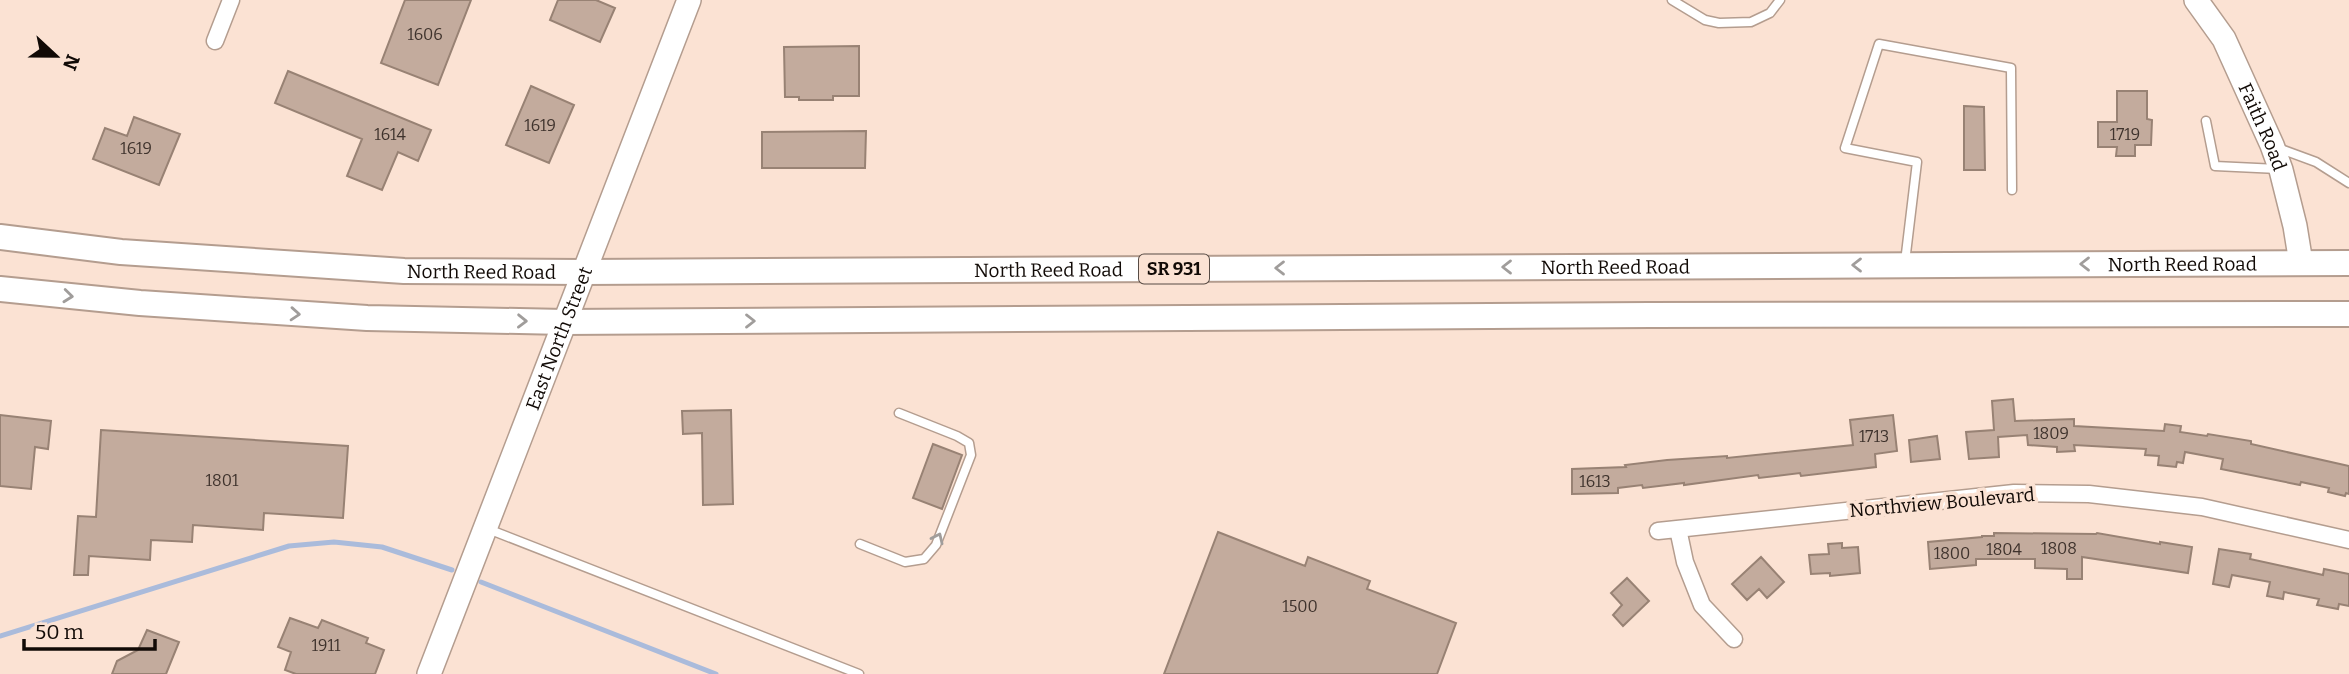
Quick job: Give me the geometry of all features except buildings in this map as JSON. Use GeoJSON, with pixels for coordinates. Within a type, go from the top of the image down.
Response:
{"type":"FeatureCollection","features":[{"type":"Feature","properties":{"kind":"main road","name":"North Reed Road"},"geometry":{"type":"LineString","coordinates":[[0,237],[121,252],[404,271],[2349,262]]}},
{"type":"Feature","properties":{"kind":"main road"},"geometry":{"type":"LineString","coordinates":[[0,289],[141,303],[367,318],[564,322],[2349,314]]}},
{"type":"Feature","properties":{"kind":"street"},"geometry":{"type":"LineString","coordinates":[[215,41],[231,0]]}},
{"type":"Feature","properties":{"kind":"street","name":"East North Street"},"geometry":{"type":"LineString","coordinates":[[429,674],[689,0]]}},
{"type":"Feature","properties":{"kind":"street","name":"Faith Road"},"geometry":{"type":"LineString","coordinates":[[2196,0],[2224,39],[2272,145],[2295,226],[2301,263]]}},
{"type":"Feature","properties":{"kind":"street","name":"Northview Boulevard"},"geometry":{"type":"LineString","coordinates":[[1658,531],[2014,493],[2090,494],[2202,507],[2349,540]]}},
{"type":"Feature","properties":{"kind":"street"},"geometry":{"type":"LineString","coordinates":[[1678,529],[1685,562],[1702,605],[1734,639]]}},
{"type":"Feature","properties":{"kind":"lane"},"geometry":{"type":"LineString","coordinates":[[1672,0],[1705,20],[1719,23],[1751,22],[1770,13],[1780,0]]}},
{"type":"Feature","properties":{"kind":"lane"},"geometry":{"type":"LineString","coordinates":[[1905,265],[1917,162],[1845,148],[1879,44],[2011,68],[2012,190]]}},
{"type":"Feature","properties":{"kind":"lane"},"geometry":{"type":"LineString","coordinates":[[2206,121],[2215,166],[2281,170]]}},
{"type":"Feature","properties":{"kind":"lane"},"geometry":{"type":"LineString","coordinates":[[2272,145],[2316,162],[2349,183]]}},
{"type":"Feature","properties":{"kind":"lane"},"geometry":{"type":"LineString","coordinates":[[860,544],[905,562],[924,559],[936,545],[971,455],[969,443],[900,413]]}},
{"type":"Feature","properties":{"kind":"lane"},"geometry":{"type":"LineString","coordinates":[[485,528],[859,674]]}},
{"type":"Feature","properties":{"kind":"waterway"},"geometry":{"type":"LineString","coordinates":[[0,636],[289,546],[334,542],[382,547],[452,570]]}},
{"type":"Feature","properties":{"kind":"waterway"},"geometry":{"type":"LineString","coordinates":[[481,582],[716,674]]}}]}
